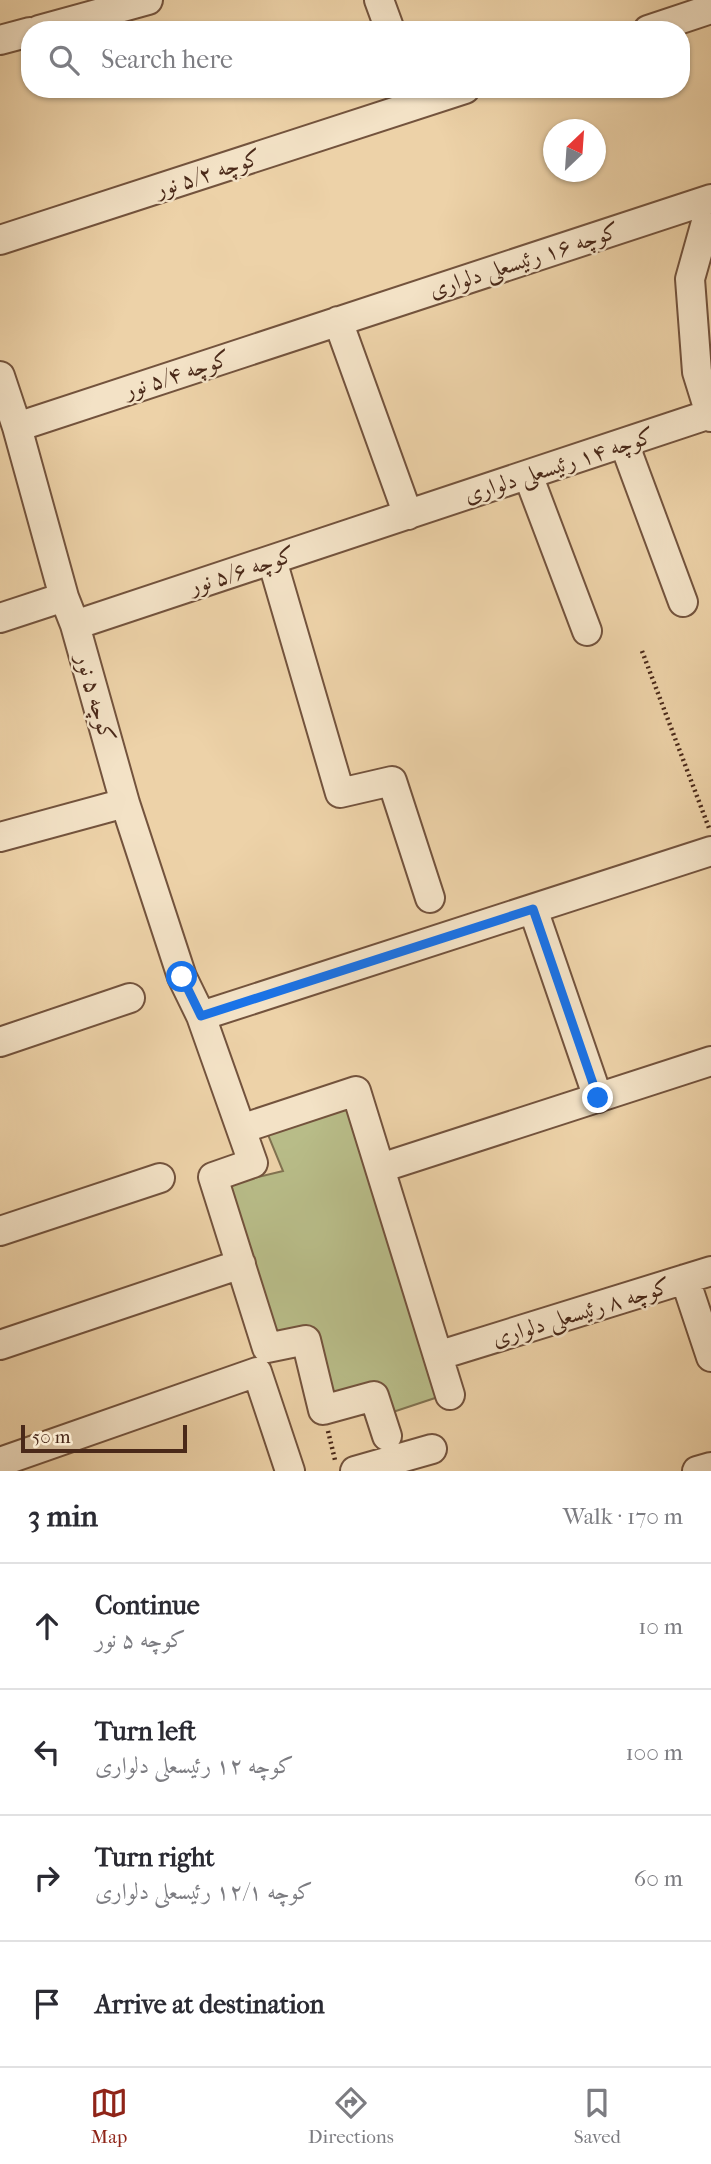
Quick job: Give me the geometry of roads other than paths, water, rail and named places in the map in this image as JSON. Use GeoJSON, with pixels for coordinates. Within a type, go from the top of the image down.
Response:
{"type":"FeatureCollection","features":[{"type":"Feature","properties":{"kind":"street"},"geometry":{"type":"LineString","coordinates":[[72,21],[148,0]]}},
{"type":"Feature","properties":{"kind":"street"},"geometry":{"type":"LineString","coordinates":[[379,0],[387,21]]}},
{"type":"Feature","properties":{"kind":"street"},"geometry":{"type":"LineString","coordinates":[[675,21],[711,9]]}},
{"type":"Feature","properties":{"kind":"street"},"geometry":{"type":"LineString","coordinates":[[0,40],[21,34]]}},
{"type":"Feature","properties":{"kind":"street","name":"کوچه ۵/۲ نور"},"geometry":{"type":"LineString","coordinates":[[0,240],[409,98]]}},
{"type":"Feature","properties":{"kind":"street"},"geometry":{"type":"LineString","coordinates":[[711,201],[690,279],[697,372],[711,416]]}},
{"type":"Feature","properties":{"kind":"street","name":"کوچه ۱۶ رئیسعلی دلواری"},"geometry":{"type":"LineString","coordinates":[[338,321],[711,201]]}},
{"type":"Feature","properties":{"kind":"street"},"geometry":{"type":"LineString","coordinates":[[338,321],[408,515]]}},
{"type":"Feature","properties":{"kind":"street","name":"کوچه ۵/۴ نور"},"geometry":{"type":"LineString","coordinates":[[17,427],[338,321]]}},
{"type":"Feature","properties":{"kind":"street","name":"کوچه ۵ نور"},"geometry":{"type":"LineString","coordinates":[[1,380],[17,427],[125,803],[182,977],[201,1016],[253,1163],[213,1177],[241,1264]]}},
{"type":"Feature","properties":{"kind":"street","name":"کوچه ۱۴ رئیسعلی دلواری"},"geometry":{"type":"LineString","coordinates":[[408,515],[711,416]]}},
{"type":"Feature","properties":{"kind":"street"},"geometry":{"type":"LineString","coordinates":[[624,443],[683,602]]}},
{"type":"Feature","properties":{"kind":"street"},"geometry":{"type":"LineString","coordinates":[[528,475],[587,631]]}},
{"type":"Feature","properties":{"kind":"street","name":"کوچه ۵/۶ نور"},"geometry":{"type":"LineString","coordinates":[[75,625],[408,515]]}},
{"type":"Feature","properties":{"kind":"street"},"geometry":{"type":"LineString","coordinates":[[272,560],[340,793],[392,781],[430,898]]}},
{"type":"Feature","properties":{"kind":"street"},"geometry":{"type":"LineString","coordinates":[[0,618],[64,597]]}},
{"type":"Feature","properties":{"kind":"street"},"geometry":{"type":"LineString","coordinates":[[0,837],[125,803]]}},
{"type":"Feature","properties":{"kind":"street"},"geometry":{"type":"LineString","coordinates":[[201,1016],[711,851]]}},
{"type":"Feature","properties":{"kind":"street"},"geometry":{"type":"LineString","coordinates":[[533,909],[598,1098]]}},
{"type":"Feature","properties":{"kind":"street"},"geometry":{"type":"LineString","coordinates":[[0,1042],[130,998]]}},
{"type":"Feature","properties":{"kind":"street"},"geometry":{"type":"LineString","coordinates":[[393,1164],[711,1061]]}},
{"type":"Feature","properties":{"kind":"street"},"geometry":{"type":"LineString","coordinates":[[241,1129],[356,1091],[450,1395]]}},
{"type":"Feature","properties":{"kind":"street"},"geometry":{"type":"LineString","coordinates":[[0,1231],[160,1178]]}},
{"type":"Feature","properties":{"kind":"street"},"geometry":{"type":"LineString","coordinates":[[0,1345],[241,1264],[267,1348],[306,1340],[323,1410],[374,1396],[387,1436]]}},
{"type":"Feature","properties":{"kind":"street"},"geometry":{"type":"LineString","coordinates":[[698,1275],[711,1357]]}},
{"type":"Feature","properties":{"kind":"street","name":"کوچه ۸ رئیسعلی دلواری"},"geometry":{"type":"LineString","coordinates":[[450,1352],[698,1275]]}},
{"type":"Feature","properties":{"kind":"street"},"geometry":{"type":"LineString","coordinates":[[0,1462],[257,1372],[290,1471]]}},
{"type":"Feature","properties":{"kind":"street"},"geometry":{"type":"LineString","coordinates":[[355,1471],[432,1449]]}},
{"type":"Feature","properties":{"kind":"street"},"geometry":{"type":"LineString","coordinates":[[697,1471],[711,1467]]}}]}
